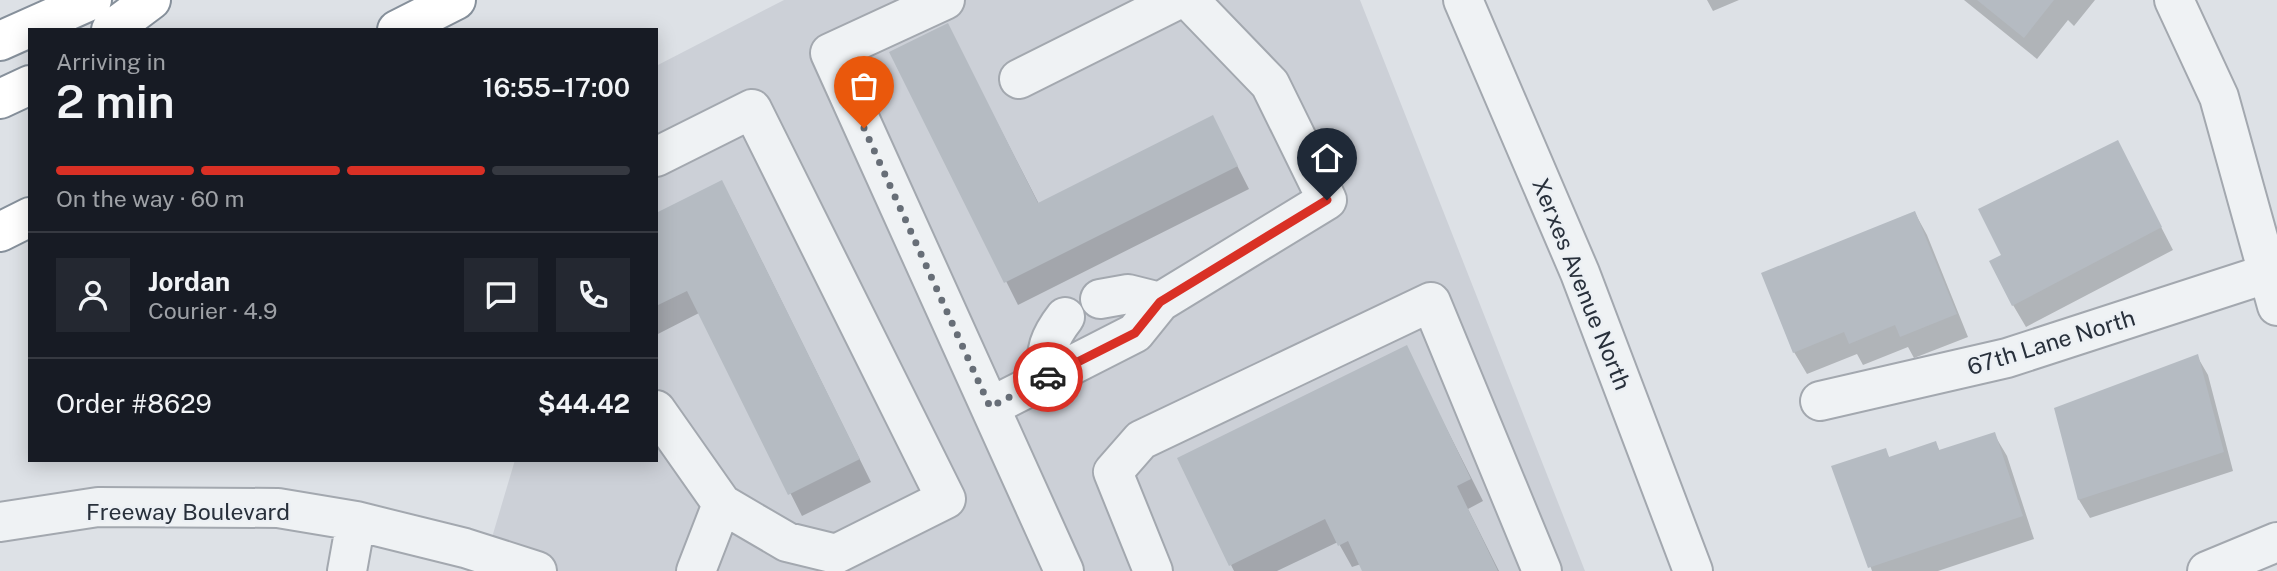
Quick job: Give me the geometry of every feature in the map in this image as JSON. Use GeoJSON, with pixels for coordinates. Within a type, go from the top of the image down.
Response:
{"type":"FeatureCollection","features":[{"type":"Feature","properties":{"kind":"highway"},"geometry":{"type":"LineString","coordinates":[[29,28],[92,0]]}},
{"type":"Feature","properties":{"kind":"highway"},"geometry":{"type":"LineString","coordinates":[[114,28],[151,0]]}},
{"type":"Feature","properties":{"kind":"highway"},"geometry":{"type":"LineString","coordinates":[[401,28],[456,0]]}},
{"type":"Feature","properties":{"kind":"highway"},"geometry":{"type":"LineString","coordinates":[[0,41],[28,29]]}},
{"type":"Feature","properties":{"kind":"highway"},"geometry":{"type":"LineString","coordinates":[[0,99],[28,86]]}},
{"type":"Feature","properties":{"kind":"highway"},"geometry":{"type":"LineString","coordinates":[[0,232],[28,218]]}},
{"type":"Feature","properties":{"kind":"street"},"geometry":{"type":"LineString","coordinates":[[945,0],[830,53],[1064,571]]}},
{"type":"Feature","properties":{"kind":"street"},"geometry":{"type":"LineString","coordinates":[[1019,79],[1177,0]]}},
{"type":"Feature","properties":{"kind":"street"},"geometry":{"type":"LineString","coordinates":[[990,407],[1135,333],[1160,302],[1327,200],[1270,84],[1189,0]]}},
{"type":"Feature","properties":{"kind":"street","name":"Xerxes Avenue North"},"geometry":{"type":"LineString","coordinates":[[1463,0],[1580,273],[1693,571]]}},
{"type":"Feature","properties":{"kind":"street"},"geometry":{"type":"LineString","coordinates":[[2174,0],[2218,97],[2274,282]]}},
{"type":"Feature","properties":{"kind":"street"},"geometry":{"type":"LineString","coordinates":[[658,156],[752,109],[946,499],[836,554],[788,542],[722,504],[658,413]]}},
{"type":"Feature","properties":{"kind":"street","name":"67th Lane North"},"geometry":{"type":"LineString","coordinates":[[1820,401],[2007,358],[2274,282]]}},
{"type":"Feature","properties":{"kind":"street"},"geometry":{"type":"LineString","coordinates":[[1100,299],[1128,295],[1160,302]]}},
{"type":"Feature","properties":{"kind":"street"},"geometry":{"type":"LineString","coordinates":[[1153,571],[1113,472],[1141,440],[1431,302],[1542,571]]}},
{"type":"Feature","properties":{"kind":"street"},"geometry":{"type":"LineString","coordinates":[[1049,377],[1045,363],[1051,335],[1065,317]]}},
{"type":"Feature","properties":{"kind":"street"},"geometry":{"type":"LineString","coordinates":[[696,571],[722,504]]}},
{"type":"Feature","properties":{"kind":"street","name":"Freeway Boulevard"},"geometry":{"type":"LineString","coordinates":[[0,522],[98,507],[278,508],[356,521],[466,548],[537,571]]}},
{"type":"Feature","properties":{"kind":"street"},"geometry":{"type":"LineString","coordinates":[[347,571],[356,521]]}},
{"type":"Feature","properties":{"kind":"street"},"geometry":{"type":"LineString","coordinates":[[2211,570],[2277,542]]}},
{"type":"Feature","properties":{"kind":"shaded area"},"geometry":{"type":"Polygon","coordinates":[[[784,0],[1360,0],[1585,571],[482,571],[514,462],[658,462],[658,65],[784,0]]]}},
{"type":"Feature","properties":{"kind":"building"},"geometry":{"type":"Polygon","coordinates":[[[1977,0],[2054,0],[2024,38],[1977,0]]]}},
{"type":"Feature","properties":{"kind":"building"},"geometry":{"type":"Polygon","coordinates":[[[948,23],[1038,203],[1213,115],[1238,166],[1004,283],[889,52],[948,23]]]}},
{"type":"Feature","properties":{"kind":"building"},"geometry":{"type":"Polygon","coordinates":[[[2118,140],[2162,227],[2012,306],[1989,261],[2001,255],[1978,209],[2118,140]]]}},
{"type":"Feature","properties":{"kind":"building"},"geometry":{"type":"Polygon","coordinates":[[[722,180],[860,459],[788,495],[687,291],[658,305],[658,212],[722,180]]]}},
{"type":"Feature","properties":{"kind":"building"},"geometry":{"type":"Polygon","coordinates":[[[1915,211],[1957,314],[1900,337],[1895,325],[1849,344],[1844,332],[1793,353],[1761,273],[1915,211]]]}},
{"type":"Feature","properties":{"kind":"building"},"geometry":{"type":"Polygon","coordinates":[[[1407,345],[1471,479],[1457,486],[1498,571],[1362,571],[1348,541],[1338,546],[1325,519],[1229,566],[1177,458],[1407,345]]]}},
{"type":"Feature","properties":{"kind":"building"},"geometry":{"type":"Polygon","coordinates":[[[2198,354],[2224,452],[2078,500],[2054,408],[2198,354]]]}},
{"type":"Feature","properties":{"kind":"building"},"geometry":{"type":"Polygon","coordinates":[[[1995,432],[2023,516],[1868,568],[1831,466],[1886,448],[1889,457],[1936,441],[1939,450],[1995,432]]]}},
{"type":"Feature","properties":{"kind":"way so far"},"geometry":{"type":"LineString","coordinates":[[864,128],[990,407],[1048,377]]}},
{"type":"Feature","properties":{"kind":"route"},"geometry":{"type":"LineString","coordinates":[[1048,377],[1135,333],[1160,302],[1327,200]]}}]}
